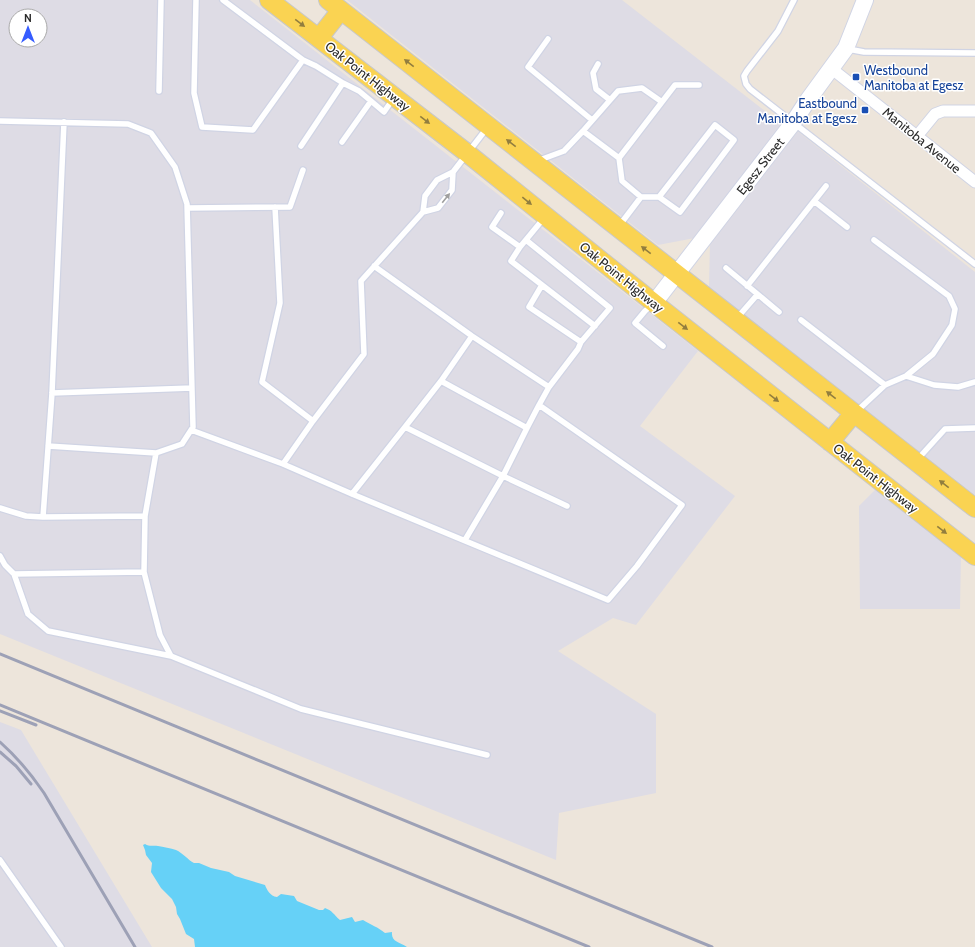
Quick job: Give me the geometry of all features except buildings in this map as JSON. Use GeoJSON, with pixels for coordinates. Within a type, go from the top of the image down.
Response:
{"type":"FeatureCollection","features":[{"type":"Feature","properties":{"kind":"main road","name":"Oak Point Highway"},"geometry":{"type":"LineString","coordinates":[[269,0],[467,153],[654,303],[975,556]]}},
{"type":"Feature","properties":{"kind":"main road"},"geometry":{"type":"LineString","coordinates":[[319,38],[334,5],[975,508]]}},
{"type":"Feature","properties":{"kind":"main road"},"geometry":{"type":"LineString","coordinates":[[830,442],[854,413]]}},
{"type":"Feature","properties":{"kind":"street","name":"Egesz Street"},"geometry":{"type":"LineString","coordinates":[[654,303],[793,123],[808,100],[832,69],[846,48],[865,0]]}},
{"type":"Feature","properties":{"kind":"street","name":"Manitoba Avenue"},"geometry":{"type":"LineString","coordinates":[[832,69],[975,182]]}},
{"type":"Feature","properties":{"kind":"street"},"geometry":{"type":"LineString","coordinates":[[917,136],[935,114],[943,111],[975,111]]}},
{"type":"Feature","properties":{"kind":"lane"},"geometry":{"type":"LineString","coordinates":[[159,91],[161,0]]}},
{"type":"Feature","properties":{"kind":"lane"},"geometry":{"type":"LineString","coordinates":[[196,0],[194,93],[202,128],[253,130],[303,60]]}},
{"type":"Feature","properties":{"kind":"lane"},"geometry":{"type":"LineString","coordinates":[[223,0],[303,60],[359,91],[384,112],[395,97]]}},
{"type":"Feature","properties":{"kind":"lane"},"geometry":{"type":"LineString","coordinates":[[794,0],[778,31],[744,76],[746,84],[750,89],[793,123],[975,264]]}},
{"type":"Feature","properties":{"kind":"lane"},"geometry":{"type":"LineString","coordinates":[[548,39],[528,67],[592,120]]}},
{"type":"Feature","properties":{"kind":"lane"},"geometry":{"type":"LineString","coordinates":[[846,48],[864,52],[975,53]]}},
{"type":"Feature","properties":{"kind":"lane"},"geometry":{"type":"LineString","coordinates":[[598,64],[593,73],[596,89],[610,100]]}},
{"type":"Feature","properties":{"kind":"lane"},"geometry":{"type":"LineString","coordinates":[[301,146],[343,83]]}},
{"type":"Feature","properties":{"kind":"lane"},"geometry":{"type":"LineString","coordinates":[[659,197],[715,125],[734,140],[680,212],[659,197],[641,197],[622,181],[619,158],[675,85],[699,85]]}},
{"type":"Feature","properties":{"kind":"lane"},"geometry":{"type":"LineString","coordinates":[[535,162],[564,151],[618,91],[642,88],[662,102]]}},
{"type":"Feature","properties":{"kind":"lane"},"geometry":{"type":"LineString","coordinates":[[342,142],[371,101]]}},
{"type":"Feature","properties":{"kind":"lane"},"geometry":{"type":"LineString","coordinates":[[0,121],[128,124],[151,132],[175,167],[188,204],[194,427],[182,444],[156,453],[48,446]]}},
{"type":"Feature","properties":{"kind":"lane"},"geometry":{"type":"LineString","coordinates":[[43,517],[52,393],[64,122]]}},
{"type":"Feature","properties":{"kind":"lane"},"geometry":{"type":"LineString","coordinates":[[423,212],[425,196],[437,180],[453,172],[489,126]]}},
{"type":"Feature","properties":{"kind":"lane"},"geometry":{"type":"LineString","coordinates":[[583,131],[619,158]]}},
{"type":"Feature","properties":{"kind":"lane"},"geometry":{"type":"LineString","coordinates":[[188,208],[290,207],[303,170]]}},
{"type":"Feature","properties":{"kind":"lane"},"geometry":{"type":"LineString","coordinates":[[283,464],[313,421],[364,354],[360,281],[423,212],[438,208],[452,190],[453,172]]}},
{"type":"Feature","properties":{"kind":"lane"},"geometry":{"type":"LineString","coordinates":[[747,286],[826,186]]}},
{"type":"Feature","properties":{"kind":"lane"},"geometry":{"type":"LineString","coordinates":[[618,228],[641,197]]}},
{"type":"Feature","properties":{"kind":"lane"},"geometry":{"type":"LineString","coordinates":[[814,201],[847,227]]}},
{"type":"Feature","properties":{"kind":"lane"},"geometry":{"type":"LineString","coordinates":[[275,207],[280,303],[262,382],[313,421]]}},
{"type":"Feature","properties":{"kind":"lane"},"geometry":{"type":"LineString","coordinates":[[501,213],[492,227],[520,247]]}},
{"type":"Feature","properties":{"kind":"lane"},"geometry":{"type":"LineString","coordinates":[[545,216],[510,261],[595,326]]}},
{"type":"Feature","properties":{"kind":"lane"},"geometry":{"type":"LineString","coordinates":[[465,540],[503,476],[549,387],[578,349],[581,342],[610,308],[526,240]]}},
{"type":"Feature","properties":{"kind":"lane"},"geometry":{"type":"LineString","coordinates":[[854,413],[885,384],[906,376],[932,354],[952,326],[955,309],[949,296],[874,240]]}},
{"type":"Feature","properties":{"kind":"lane"},"geometry":{"type":"LineString","coordinates":[[374,266],[472,336],[549,387]]}},
{"type":"Feature","properties":{"kind":"lane"},"geometry":{"type":"LineString","coordinates":[[726,268],[779,312]]}},
{"type":"Feature","properties":{"kind":"lane"},"geometry":{"type":"LineString","coordinates":[[542,285],[529,307],[581,342]]}},
{"type":"Feature","properties":{"kind":"lane"},"geometry":{"type":"LineString","coordinates":[[735,320],[757,295]]}},
{"type":"Feature","properties":{"kind":"lane"},"geometry":{"type":"LineString","coordinates":[[654,303],[645,310],[635,323],[664,346]]}},
{"type":"Feature","properties":{"kind":"lane"},"geometry":{"type":"LineString","coordinates":[[801,320],[885,384]]}},
{"type":"Feature","properties":{"kind":"lane"},"geometry":{"type":"LineString","coordinates":[[352,494],[441,381],[472,336]]}},
{"type":"Feature","properties":{"kind":"lane"},"geometry":{"type":"LineString","coordinates":[[906,376],[934,386],[958,387],[975,382]]}},
{"type":"Feature","properties":{"kind":"lane"},"geometry":{"type":"LineString","coordinates":[[441,381],[527,428]]}},
{"type":"Feature","properties":{"kind":"lane"},"geometry":{"type":"LineString","coordinates":[[52,393],[192,388]]}},
{"type":"Feature","properties":{"kind":"lane"},"geometry":{"type":"LineString","coordinates":[[191,430],[283,464],[465,540],[516,563],[608,600],[637,566],[682,505],[539,405]]}},
{"type":"Feature","properties":{"kind":"lane"},"geometry":{"type":"LineString","coordinates":[[405,427],[567,506]]}},
{"type":"Feature","properties":{"kind":"lane"},"geometry":{"type":"LineString","coordinates":[[916,462],[944,429],[975,428]]}},
{"type":"Feature","properties":{"kind":"lane"},"geometry":{"type":"LineString","coordinates":[[156,453],[145,516],[144,572],[160,636],[171,656]]}},
{"type":"Feature","properties":{"kind":"lane"},"geometry":{"type":"LineString","coordinates":[[0,508],[26,516],[43,517],[145,516]]}},
{"type":"Feature","properties":{"kind":"lane"},"geometry":{"type":"LineString","coordinates":[[0,556],[5,565],[14,574],[28,614],[48,631],[171,656],[301,710],[487,755]]}},
{"type":"Feature","properties":{"kind":"lane"},"geometry":{"type":"LineString","coordinates":[[14,574],[144,572]]}},
{"type":"Feature","properties":{"kind":"lane"},"geometry":{"type":"LineString","coordinates":[[0,860],[61,947]]}},
{"type":"Feature","properties":{"kind":"shaded area"},"geometry":{"type":"Polygon","coordinates":[[[0,0],[250,0],[698,351],[640,426],[735,496],[636,625],[613,618],[558,651],[656,714],[656,793],[559,813],[556,860],[0,634],[0,0]]]}},
{"type":"Feature","properties":{"kind":"shaded area"},"geometry":{"type":"Polygon","coordinates":[[[347,0],[622,0],[787,128],[700,237],[658,245],[347,0]]]}},
{"type":"Feature","properties":{"kind":"shaded area"},"geometry":{"type":"Polygon","coordinates":[[[797,131],[975,272],[975,495],[709,287],[710,242],[797,131]]]}},
{"type":"Feature","properties":{"kind":"shaded area"},"geometry":{"type":"Polygon","coordinates":[[[878,487],[961,554],[960,609],[860,609],[859,506],[878,487]]]}},
{"type":"Feature","properties":{"kind":"shaded area"},"geometry":{"type":"Polygon","coordinates":[[[0,722],[21,730],[152,947],[0,947],[0,722]]]}},
{"type":"Feature","properties":{"kind":"water"},"geometry":{"type":"Polygon","coordinates":[[[145,844],[174,849],[179,851],[194,863],[199,863],[211,868],[229,872],[235,876],[265,885],[272,895],[277,897],[281,894],[294,896],[297,901],[319,910],[323,910],[325,908],[340,920],[352,917],[355,922],[363,920],[385,933],[392,932],[394,940],[407,947],[195,947],[194,939],[186,934],[172,899],[161,888],[151,872],[152,863],[146,855],[143,845],[145,844]]]}},
{"type":"Feature","properties":{"kind":"railway"},"geometry":{"type":"LineString","coordinates":[[0,654],[712,947]]}},
{"type":"Feature","properties":{"kind":"railway"},"geometry":{"type":"LineString","coordinates":[[0,705],[589,947]]}},
{"type":"Feature","properties":{"kind":"railway"},"geometry":{"type":"LineString","coordinates":[[0,711],[36,725]]}},
{"type":"Feature","properties":{"kind":"railway"},"geometry":{"type":"LineString","coordinates":[[0,742],[24,766],[44,793],[135,947]]}},
{"type":"Feature","properties":{"kind":"railway"},"geometry":{"type":"LineString","coordinates":[[0,752],[16,766],[31,784]]}},
{"type":"Feature","properties":{"kind":"place","name":"Westbound Manitoba at Egesz"},"geometry":{"type":"Point","coordinates":[856,77]}},
{"type":"Feature","properties":{"kind":"place","name":"Eastbound Manitoba at Egesz"},"geometry":{"type":"Point","coordinates":[865,110]}}]}
